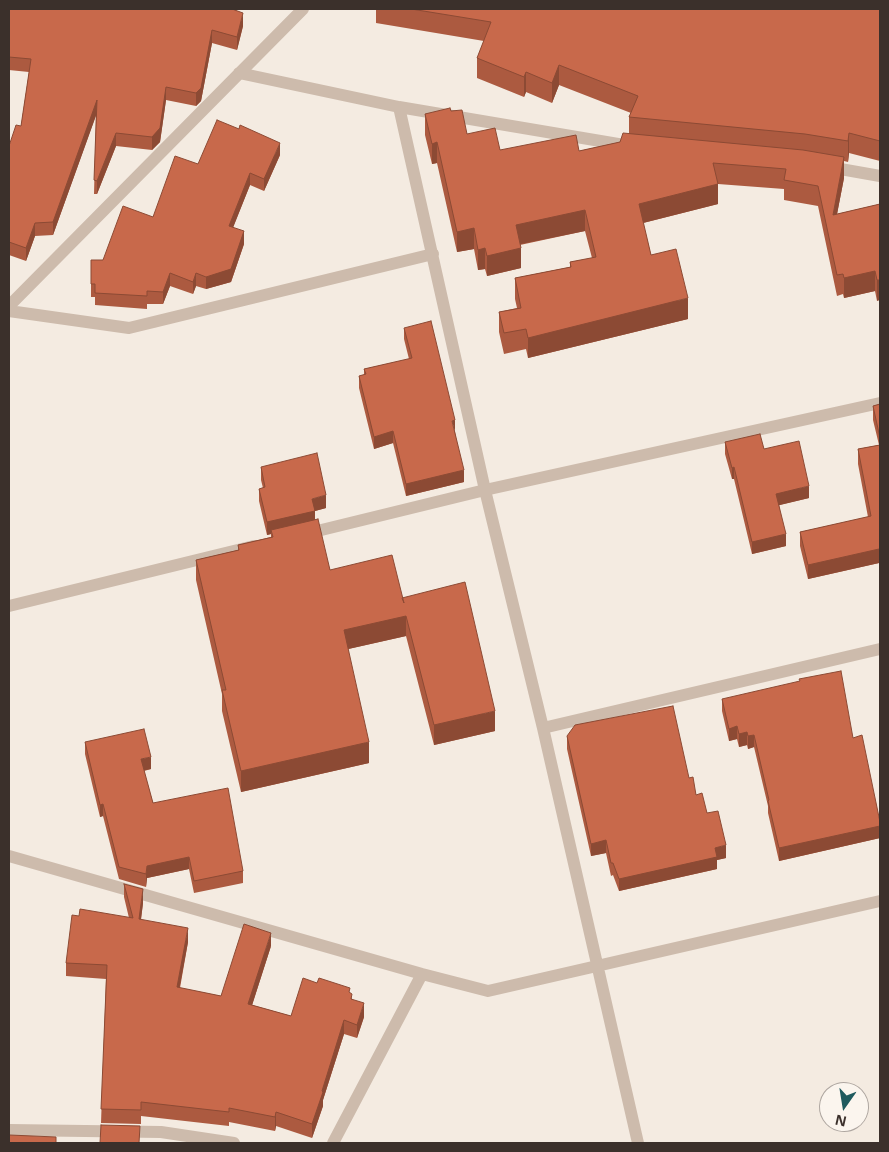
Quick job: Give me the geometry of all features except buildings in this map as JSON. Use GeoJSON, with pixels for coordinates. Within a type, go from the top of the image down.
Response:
{"type":"FeatureCollection","features":[{"type":"Feature","properties":{"kind":"street"},"geometry":{"type":"LineString","coordinates":[[9,306],[303,9]]}},
{"type":"Feature","properties":{"kind":"street"},"geometry":{"type":"LineString","coordinates":[[240,73],[399,107],[640,147]]}},
{"type":"Feature","properties":{"kind":"street"},"geometry":{"type":"LineString","coordinates":[[399,107],[485,490],[543,728],[638,1143]]}},
{"type":"Feature","properties":{"kind":"street"},"geometry":{"type":"LineString","coordinates":[[814,164],[880,176]]}},
{"type":"Feature","properties":{"kind":"street"},"geometry":{"type":"LineString","coordinates":[[9,311],[129,328],[433,254]]}},
{"type":"Feature","properties":{"kind":"street"},"geometry":{"type":"LineString","coordinates":[[295,536],[485,490],[880,403]]}},
{"type":"Feature","properties":{"kind":"street"},"geometry":{"type":"LineString","coordinates":[[9,606],[266,543]]}},
{"type":"Feature","properties":{"kind":"street"},"geometry":{"type":"LineString","coordinates":[[543,728],[880,650]]}},
{"type":"Feature","properties":{"kind":"street"},"geometry":{"type":"LineString","coordinates":[[9,856],[488,992],[880,901]]}},
{"type":"Feature","properties":{"kind":"street"},"geometry":{"type":"LineString","coordinates":[[333,1143],[422,974]]}},
{"type":"Feature","properties":{"kind":"street"},"geometry":{"type":"LineString","coordinates":[[9,1130],[234,1143]]}}]}
